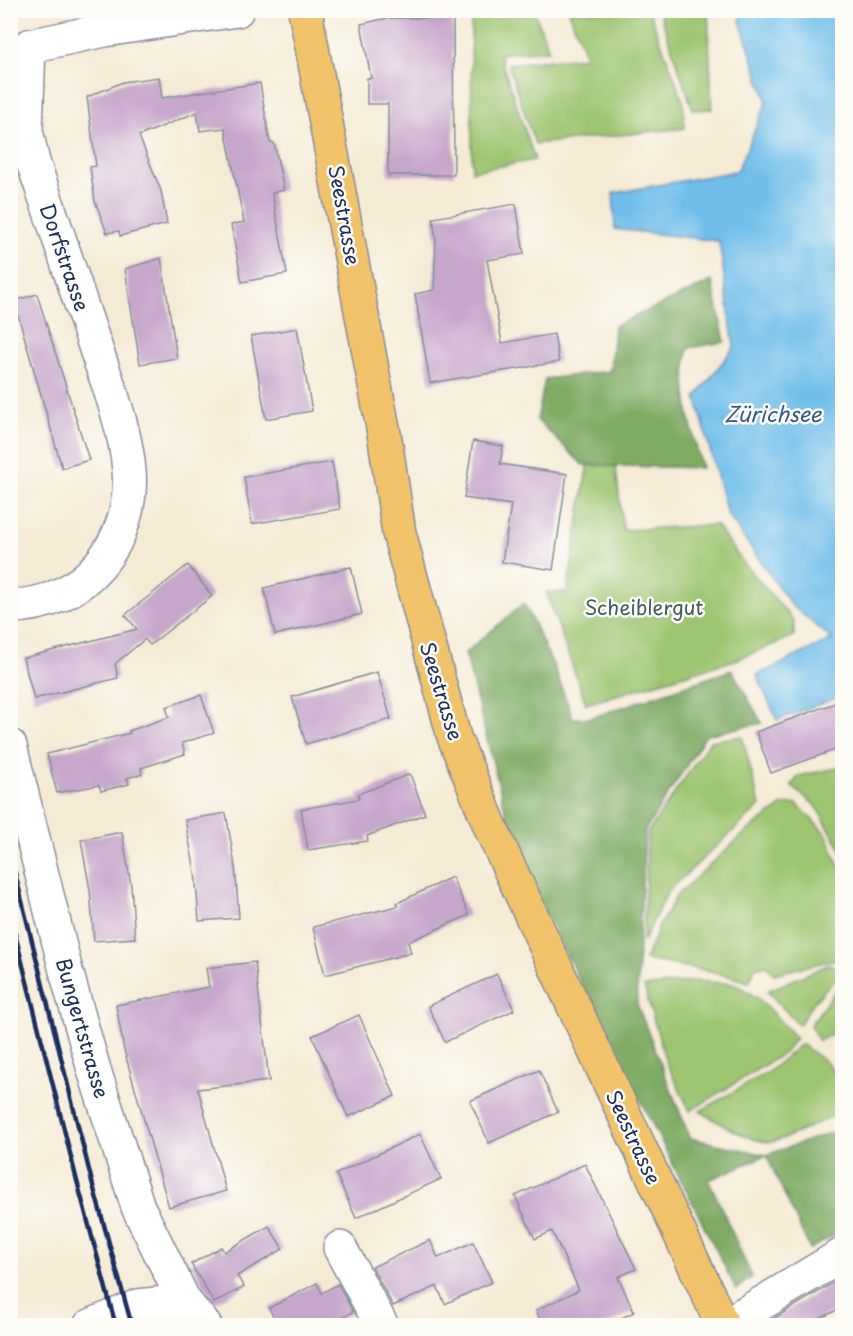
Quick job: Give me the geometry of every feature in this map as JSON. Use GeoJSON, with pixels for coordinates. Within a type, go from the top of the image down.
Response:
{"type":"FeatureCollection","features":[{"type":"Feature","properties":{"kind":"main road","name":"Seestrasse"},"geometry":{"type":"LineString","coordinates":[[305,10],[385,439],[399,533],[454,736],[493,833],[723,1326]]}},
{"type":"Feature","properties":{"kind":"street","name":"Dorfstrasse"},"geometry":{"type":"LineString","coordinates":[[10,606],[40,603],[67,592],[91,576],[112,549],[128,511],[129,472],[122,424],[33,162],[26,131],[20,38],[105,30],[237,10]]}},
{"type":"Feature","properties":{"kind":"street","name":"Bungertstrasse"},"geometry":{"type":"LineString","coordinates":[[10,746],[66,971],[94,1070],[138,1207],[184,1301],[205,1326]]}},
{"type":"Feature","properties":{"kind":"street"},"geometry":{"type":"LineString","coordinates":[[340,1248],[382,1326]]}},
{"type":"Feature","properties":{"kind":"street"},"geometry":{"type":"LineString","coordinates":[[723,1326],[843,1255]]}},
{"type":"Feature","properties":{"kind":"street"},"geometry":{"type":"LineString","coordinates":[[90,1326],[138,1306],[184,1301]]}},
{"type":"Feature","properties":{"kind":"green space"},"geometry":{"type":"Polygon","coordinates":[[[471,11],[534,11],[549,50],[499,54],[535,160],[472,171],[471,11]]]}},
{"type":"Feature","properties":{"kind":"green space"},"geometry":{"type":"Polygon","coordinates":[[[569,11],[649,11],[683,101],[685,128],[535,144],[508,64],[586,57],[569,11]]]}},
{"type":"Feature","properties":{"kind":"green space"},"geometry":{"type":"Polygon","coordinates":[[[659,11],[708,11],[712,109],[693,110],[659,11]]]}},
{"type":"Feature","properties":{"kind":"green space"},"geometry":{"type":"Polygon","coordinates":[[[712,281],[725,342],[688,348],[685,378],[688,408],[702,468],[583,465],[537,420],[545,379],[610,371],[614,326],[712,281]]]}},
{"type":"Feature","properties":{"kind":"green space","name":"Scheiblergut"},"geometry":{"type":"Polygon","coordinates":[[[615,460],[623,530],[716,525],[742,561],[794,621],[794,636],[738,659],[586,704],[546,592],[567,592],[588,463],[615,460]]]}},
{"type":"Feature","properties":{"kind":"green space"},"geometry":{"type":"Polygon","coordinates":[[[524,603],[554,667],[573,718],[590,718],[732,670],[762,723],[706,735],[645,830],[638,962],[637,1004],[690,1138],[766,1155],[709,1180],[752,1277],[736,1289],[517,857],[465,653],[524,603]]]}},
{"type":"Feature","properties":{"kind":"green space"},"geometry":{"type":"Polygon","coordinates":[[[742,736],[760,806],[668,891],[643,942],[648,832],[710,741],[742,736]]]}},
{"type":"Feature","properties":{"kind":"green space"},"geometry":{"type":"Polygon","coordinates":[[[841,767],[842,851],[816,806],[791,786],[799,776],[841,767]]]}},
{"type":"Feature","properties":{"kind":"green space"},"geometry":{"type":"Polygon","coordinates":[[[797,804],[827,835],[842,875],[842,958],[774,974],[766,965],[755,968],[749,982],[710,971],[645,960],[660,924],[678,894],[746,832],[783,805],[797,804]]]}},
{"type":"Feature","properties":{"kind":"green space"},"geometry":{"type":"Polygon","coordinates":[[[830,964],[842,972],[812,1004],[799,1025],[767,991],[830,964]]]}},
{"type":"Feature","properties":{"kind":"green space"},"geometry":{"type":"Polygon","coordinates":[[[695,981],[735,984],[759,999],[796,1038],[784,1053],[690,1111],[666,1062],[644,987],[695,981]]]}},
{"type":"Feature","properties":{"kind":"green space"},"geometry":{"type":"Polygon","coordinates":[[[842,982],[842,1029],[819,1041],[810,1025],[842,982]]]}},
{"type":"Feature","properties":{"kind":"green space"},"geometry":{"type":"Polygon","coordinates":[[[801,1044],[826,1062],[842,1083],[842,1110],[817,1124],[769,1142],[742,1135],[700,1111],[768,1072],[801,1044]]]}},
{"type":"Feature","properties":{"kind":"green space"},"geometry":{"type":"Polygon","coordinates":[[[842,1129],[842,1231],[810,1249],[766,1155],[842,1129]]]}},
{"type":"Feature","properties":{"kind":"water","name":"Zürichsee"},"geometry":{"type":"Polygon","coordinates":[[[742,10],[842,11],[842,696],[777,720],[757,675],[832,639],[792,606],[727,514],[696,397],[734,347],[719,241],[615,229],[613,193],[737,171],[767,102],[740,21],[742,10]]]}},
{"type":"Feature","properties":{"kind":"building"},"geometry":{"type":"Polygon","coordinates":[[[387,18],[453,18],[454,175],[388,175],[388,104],[367,104],[367,78],[371,78],[361,24],[387,18]]]}},
{"type":"Feature","properties":{"kind":"building"},"geometry":{"type":"Polygon","coordinates":[[[159,77],[162,98],[260,83],[270,143],[274,143],[284,190],[272,193],[287,274],[242,282],[231,225],[244,222],[225,128],[200,131],[197,112],[139,136],[161,191],[167,224],[120,236],[119,231],[107,233],[95,201],[90,167],[96,166],[87,97],[123,82],[159,77]]]}},
{"type":"Feature","properties":{"kind":"building"},"geometry":{"type":"Polygon","coordinates":[[[516,204],[524,254],[487,260],[502,343],[554,334],[559,362],[430,383],[415,294],[434,290],[436,239],[433,218],[516,204]]]}},
{"type":"Feature","properties":{"kind":"building"},"geometry":{"type":"Polygon","coordinates":[[[161,258],[177,358],[140,364],[125,269],[161,258]]]}},
{"type":"Feature","properties":{"kind":"building"},"geometry":{"type":"Polygon","coordinates":[[[37,294],[89,460],[62,468],[14,301],[37,294]]]}},
{"type":"Feature","properties":{"kind":"building"},"geometry":{"type":"Polygon","coordinates":[[[297,328],[312,411],[266,419],[251,336],[297,328]]]}},
{"type":"Feature","properties":{"kind":"building"},"geometry":{"type":"Polygon","coordinates":[[[473,441],[503,446],[500,464],[567,474],[553,570],[502,562],[511,505],[464,498],[473,441]]]}},
{"type":"Feature","properties":{"kind":"building"},"geometry":{"type":"Polygon","coordinates":[[[332,462],[340,509],[252,524],[244,477],[332,462]]]}},
{"type":"Feature","properties":{"kind":"building"},"geometry":{"type":"Polygon","coordinates":[[[188,565],[212,596],[150,645],[145,639],[115,664],[118,678],[34,699],[23,658],[137,629],[125,615],[188,565]]]}},
{"type":"Feature","properties":{"kind":"building"},"geometry":{"type":"Polygon","coordinates":[[[351,567],[362,614],[275,635],[264,588],[351,567]]]}},
{"type":"Feature","properties":{"kind":"building"},"geometry":{"type":"Polygon","coordinates":[[[377,672],[391,719],[306,744],[292,697],[377,672]]]}},
{"type":"Feature","properties":{"kind":"building"},"geometry":{"type":"Polygon","coordinates":[[[201,695],[214,733],[182,743],[185,754],[141,768],[142,774],[127,778],[129,784],[101,791],[99,785],[57,793],[47,754],[130,733],[129,731],[169,717],[166,707],[201,695]]]}},
{"type":"Feature","properties":{"kind":"building"},"geometry":{"type":"Polygon","coordinates":[[[843,700],[843,747],[771,773],[756,732],[843,700]]]}},
{"type":"Feature","properties":{"kind":"building"},"geometry":{"type":"Polygon","coordinates":[[[410,774],[425,814],[367,836],[368,841],[308,850],[301,809],[359,799],[358,794],[410,774]]]}},
{"type":"Feature","properties":{"kind":"building"},"geometry":{"type":"Polygon","coordinates":[[[226,813],[235,866],[239,918],[199,921],[195,871],[185,820],[226,813]]]}},
{"type":"Feature","properties":{"kind":"building"},"geometry":{"type":"Polygon","coordinates":[[[122,832],[131,885],[135,938],[94,941],[90,890],[81,840],[122,832]]]}},
{"type":"Feature","properties":{"kind":"building"},"geometry":{"type":"Polygon","coordinates":[[[452,877],[469,915],[408,942],[411,953],[325,975],[313,927],[398,906],[397,903],[452,877]]]}},
{"type":"Feature","properties":{"kind":"building"},"geometry":{"type":"Polygon","coordinates":[[[255,962],[269,1081],[198,1089],[226,1191],[169,1207],[124,1050],[116,1005],[209,987],[206,968],[255,962]]]}},
{"type":"Feature","properties":{"kind":"building"},"geometry":{"type":"Polygon","coordinates":[[[497,974],[514,1010],[445,1042],[428,1006],[497,974]]]}},
{"type":"Feature","properties":{"kind":"building"},"geometry":{"type":"Polygon","coordinates":[[[359,1015],[395,1096],[348,1117],[312,1036],[359,1015]]]}},
{"type":"Feature","properties":{"kind":"building"},"geometry":{"type":"Polygon","coordinates":[[[539,1070],[558,1112],[489,1143],[470,1101],[539,1070]]]}},
{"type":"Feature","properties":{"kind":"building"},"geometry":{"type":"Polygon","coordinates":[[[420,1134],[441,1179],[356,1218],[336,1174],[420,1134]]]}},
{"type":"Feature","properties":{"kind":"building"},"geometry":{"type":"Polygon","coordinates":[[[585,1164],[636,1269],[618,1277],[634,1312],[605,1326],[543,1326],[536,1310],[579,1290],[552,1231],[535,1239],[515,1196],[585,1164]]]}},
{"type":"Feature","properties":{"kind":"building"},"geometry":{"type":"Polygon","coordinates":[[[269,1226],[283,1249],[237,1276],[244,1287],[214,1303],[191,1264],[221,1247],[224,1252],[269,1226]]]}},
{"type":"Feature","properties":{"kind":"building"},"geometry":{"type":"Polygon","coordinates":[[[430,1240],[438,1258],[473,1242],[492,1282],[445,1304],[437,1286],[393,1306],[372,1267],[430,1240]]]}},
{"type":"Feature","properties":{"kind":"building"},"geometry":{"type":"Polygon","coordinates":[[[843,1277],[843,1307],[805,1326],[761,1326],[843,1277]]]}},
{"type":"Feature","properties":{"kind":"building"},"geometry":{"type":"Polygon","coordinates":[[[317,1283],[322,1293],[338,1284],[353,1312],[327,1326],[278,1326],[269,1308],[317,1283]]]}},
{"type":"Feature","properties":{"kind":"railway"},"geometry":{"type":"LineString","coordinates":[[10,853],[91,1178],[132,1326]]}},
{"type":"Feature","properties":{"kind":"railway"},"geometry":{"type":"LineString","coordinates":[[10,914],[116,1326]]}}]}
